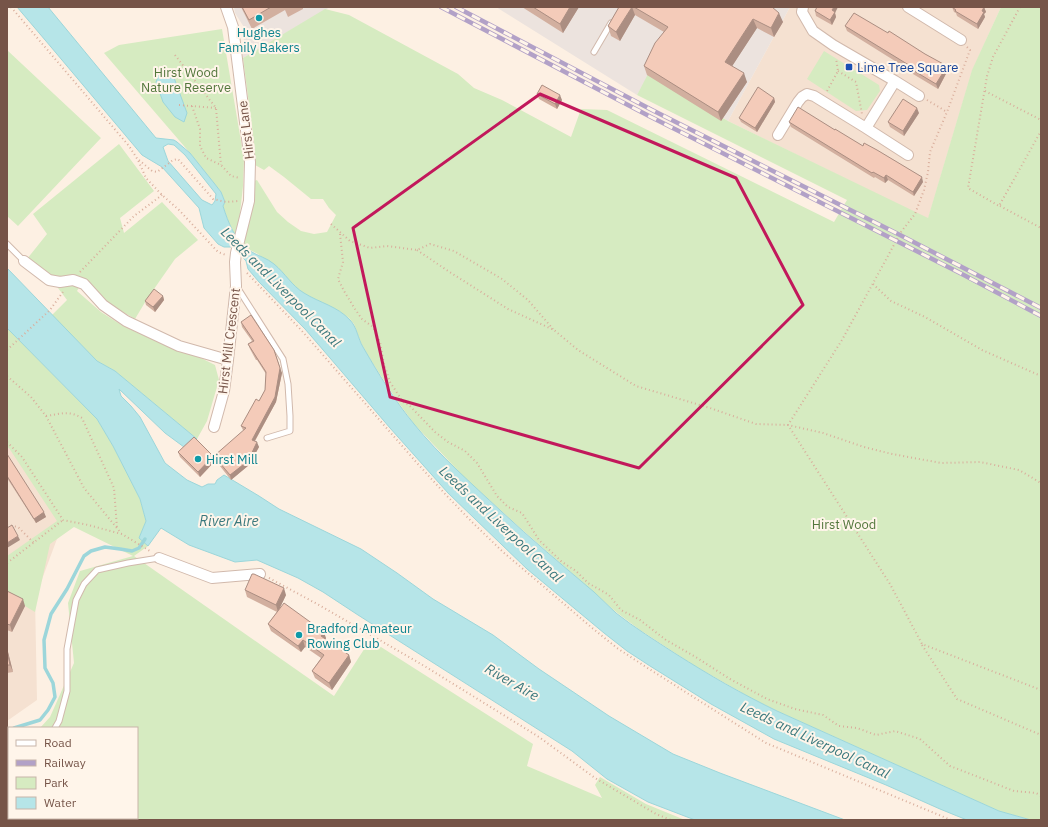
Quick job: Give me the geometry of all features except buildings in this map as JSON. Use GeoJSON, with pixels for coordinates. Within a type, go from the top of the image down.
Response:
{"type":"FeatureCollection","features":[{"type":"Feature","properties":{"kind":"street","name":"Hirst Lane"},"geometry":{"type":"LineString","coordinates":[[226,7],[233,27],[250,162],[249,201],[235,257]]}},
{"type":"Feature","properties":{"kind":"street"},"geometry":{"type":"LineString","coordinates":[[803,7],[802,12],[813,31],[920,96]]}},
{"type":"Feature","properties":{"kind":"street"},"geometry":{"type":"LineString","coordinates":[[913,8],[961,40]]}},
{"type":"Feature","properties":{"kind":"street"},"geometry":{"type":"LineString","coordinates":[[865,127],[895,81]]}},
{"type":"Feature","properties":{"kind":"street"},"geometry":{"type":"LineString","coordinates":[[778,135],[802,97],[807,94],[814,96],[908,155]]}},
{"type":"Feature","properties":{"kind":"street","name":"Hirst Mill Crescent"},"geometry":{"type":"LineString","coordinates":[[214,427],[224,391],[228,360],[236,286],[235,257]]}},
{"type":"Feature","properties":{"kind":"street"},"geometry":{"type":"LineString","coordinates":[[24,261],[49,280],[60,282],[73,280],[84,284],[103,305],[126,321],[179,346],[228,360]]}},
{"type":"Feature","properties":{"kind":"street"},"geometry":{"type":"LineString","coordinates":[[159,558],[212,578],[260,574]]}},
{"type":"Feature","properties":{"kind":"lane"},"geometry":{"type":"LineString","coordinates":[[594,52],[613,20]]}},
{"type":"Feature","properties":{"kind":"lane"},"geometry":{"type":"LineString","coordinates":[[7,244],[24,261]]}},
{"type":"Feature","properties":{"kind":"lane"},"geometry":{"type":"LineString","coordinates":[[236,286],[283,360],[288,384],[290,432],[267,438]]}},
{"type":"Feature","properties":{"kind":"lane"},"geometry":{"type":"LineString","coordinates":[[56,727],[60,721],[67,691],[67,649],[76,600],[84,584],[96,570],[159,558]]}},
{"type":"Feature","properties":{"kind":"path"},"geometry":{"type":"LineString","coordinates":[[11,7],[129,146],[138,160],[146,178],[179,210],[218,252],[235,257],[446,495],[503,552],[618,648],[766,742],[951,820]]}},
{"type":"Feature","properties":{"kind":"path"},"geometry":{"type":"LineString","coordinates":[[1020,7],[993,57],[987,76],[968,188],[1041,228]]}},
{"type":"Feature","properties":{"kind":"path"},"geometry":{"type":"LineString","coordinates":[[788,425],[842,340],[902,232],[915,214],[924,190],[930,152],[947,112],[970,50],[961,40]]}},
{"type":"Feature","properties":{"kind":"path"},"geometry":{"type":"LineString","coordinates":[[822,101],[838,71],[834,45]]}},
{"type":"Feature","properties":{"kind":"path"},"geometry":{"type":"LineString","coordinates":[[175,55],[216,108],[221,165]]}},
{"type":"Feature","properties":{"kind":"path"},"geometry":{"type":"LineString","coordinates":[[838,71],[856,82],[865,127]]}},
{"type":"Feature","properties":{"kind":"path"},"geometry":{"type":"LineString","coordinates":[[985,91],[1041,120]]}},
{"type":"Feature","properties":{"kind":"path"},"geometry":{"type":"LineString","coordinates":[[935,104],[947,112]]}},
{"type":"Feature","properties":{"kind":"path"},"geometry":{"type":"LineString","coordinates":[[179,105],[216,108]]}},
{"type":"Feature","properties":{"kind":"path"},"geometry":{"type":"LineString","coordinates":[[192,106],[200,128],[200,146],[206,158],[221,165],[232,176],[243,179]]}},
{"type":"Feature","properties":{"kind":"path"},"geometry":{"type":"LineString","coordinates":[[1000,206],[1041,131]]}},
{"type":"Feature","properties":{"kind":"path"},"geometry":{"type":"LineString","coordinates":[[138,160],[145,167],[152,171],[158,172],[173,160],[178,159],[213,199],[226,202]]}},
{"type":"Feature","properties":{"kind":"path"},"geometry":{"type":"LineString","coordinates":[[8,350],[50,310],[73,280],[134,216],[162,195]]}},
{"type":"Feature","properties":{"kind":"path"},"geometry":{"type":"LineString","coordinates":[[331,224],[340,234],[350,241],[370,248],[387,246],[418,250],[508,309],[554,330]]}},
{"type":"Feature","properties":{"kind":"path"},"geometry":{"type":"LineString","coordinates":[[340,234],[343,262],[338,279],[355,309],[362,318],[373,327],[380,342],[384,364],[390,382],[396,393],[403,402],[409,405],[435,432],[448,442],[465,451],[477,464],[497,496],[508,508],[522,513],[539,540],[562,562],[576,571],[588,583],[609,595],[621,610],[640,620],[666,640],[730,679],[767,699],[795,710],[823,716],[838,726],[857,728],[876,735],[896,731],[920,739],[950,766],[1014,791],[1036,793],[1041,796]]}},
{"type":"Feature","properties":{"kind":"path"},"geometry":{"type":"LineString","coordinates":[[418,250],[430,244],[454,251],[502,279],[528,300],[554,330],[578,350],[636,386],[710,408],[756,424],[788,425],[823,433],[892,454],[941,463],[980,462],[1019,470],[1041,483]]}},
{"type":"Feature","properties":{"kind":"path"},"geometry":{"type":"LineString","coordinates":[[873,284],[891,301],[925,317],[982,350],[1041,376]]}},
{"type":"Feature","properties":{"kind":"path"},"geometry":{"type":"LineString","coordinates":[[7,372],[8,377],[31,397],[46,416],[84,488],[122,534]]}},
{"type":"Feature","properties":{"kind":"path"},"geometry":{"type":"LineString","coordinates":[[46,416],[68,412],[76,414],[82,418],[114,488],[117,528]]}},
{"type":"Feature","properties":{"kind":"path"},"geometry":{"type":"LineString","coordinates":[[788,425],[890,584],[922,644],[956,699],[1041,735]]}},
{"type":"Feature","properties":{"kind":"path"},"geometry":{"type":"LineString","coordinates":[[7,442],[22,457],[62,520],[122,534],[144,548]]}},
{"type":"Feature","properties":{"kind":"path"},"geometry":{"type":"LineString","coordinates":[[7,563],[62,520]]}},
{"type":"Feature","properties":{"kind":"path"},"geometry":{"type":"LineString","coordinates":[[7,525],[18,527],[34,543]]}},
{"type":"Feature","properties":{"kind":"path"},"geometry":{"type":"LineString","coordinates":[[260,574],[319,605],[426,667],[538,737],[595,778],[656,814],[672,820]]}},
{"type":"Feature","properties":{"kind":"path"},"geometry":{"type":"LineString","coordinates":[[922,644],[1041,690]]}},
{"type":"Feature","properties":{"kind":"highlighted area"},"geometry":{"type":"Polygon","coordinates":[[[540,94],[736,178],[803,305],[639,468],[390,397],[353,228],[540,94]]]}},
{"type":"Feature","properties":{"kind":"shaded area"},"geometry":{"type":"Polygon","coordinates":[[[234,7],[330,7],[243,58],[244,36],[247,32],[235,13],[234,7]]]}},
{"type":"Feature","properties":{"kind":"shaded area"},"geometry":{"type":"Polygon","coordinates":[[[496,7],[790,7],[728,121],[649,74],[637,95],[496,7]]]}},
{"type":"Feature","properties":{"kind":"shaded area"},"geometry":{"type":"Polygon","coordinates":[[[790,7],[1001,7],[972,71],[928,219],[728,121],[790,7]]]}},
{"type":"Feature","properties":{"kind":"shaded area"},"geometry":{"type":"Polygon","coordinates":[[[7,426],[67,512],[35,598],[37,700],[7,721],[7,426]]]}},
{"type":"Feature","properties":{"kind":"green space","name":"Hirst Wood"},"geometry":{"type":"Polygon","coordinates":[[[1001,7],[1041,7],[1041,820],[1031,820],[999,811],[777,711],[695,666],[640,630],[616,612],[465,478],[414,424],[370,359],[361,343],[354,324],[349,318],[339,311],[302,293],[258,254],[243,244],[254,181],[257,180],[277,212],[301,231],[314,234],[327,232],[336,215],[323,199],[311,199],[269,166],[264,170],[255,165],[255,150],[243,58],[325,9],[349,15],[458,74],[474,88],[502,100],[571,137],[581,109],[607,110],[834,222],[847,200],[637,95],[648,74],[728,121],[928,218],[972,70],[1001,7]]]}},
{"type":"Feature","properties":{"kind":"green space","name":"Hirst Wood Nature Reserve"},"geometry":{"type":"Polygon","coordinates":[[[222,29],[244,159],[243,186],[236,237],[223,206],[225,202],[221,192],[190,153],[104,53],[119,45],[222,29]]]}},
{"type":"Feature","properties":{"kind":"green space"},"geometry":{"type":"Polygon","coordinates":[[[7,50],[101,138],[18,226],[7,216],[7,50]]]}},
{"type":"Feature","properties":{"kind":"green space"},"geometry":{"type":"Polygon","coordinates":[[[824,51],[879,85],[880,91],[867,110],[856,111],[807,79],[824,51]]]}},
{"type":"Feature","properties":{"kind":"green space"},"geometry":{"type":"Polygon","coordinates":[[[119,144],[154,191],[120,218],[124,233],[162,202],[198,240],[175,259],[135,319],[106,302],[83,280],[77,291],[101,312],[123,326],[215,365],[219,380],[207,421],[197,439],[115,371],[97,361],[52,315],[67,300],[46,272],[27,259],[47,234],[33,214],[119,144]]]}},
{"type":"Feature","properties":{"kind":"green space"},"geometry":{"type":"Polygon","coordinates":[[[7,328],[97,419],[113,446],[140,499],[146,521],[139,538],[148,546],[134,556],[334,696],[370,640],[533,744],[527,766],[602,798],[595,785],[600,777],[646,804],[685,820],[7,820],[8,742],[8,819],[138,819],[138,727],[41,727],[50,717],[74,663],[68,603],[80,571],[133,556],[74,527],[50,544],[35,612],[7,597],[7,556],[57,521],[7,447],[7,328]]]}},
{"type":"Feature","properties":{"kind":"water","name":"Leeds and Liverpool Canal"},"geometry":{"type":"Polygon","coordinates":[[[17,7],[48,7],[156,138],[174,140],[190,153],[221,192],[225,202],[223,206],[227,218],[240,242],[250,251],[274,264],[300,290],[345,315],[354,326],[363,347],[387,387],[407,415],[434,447],[501,511],[616,613],[688,662],[764,705],[999,811],[1031,820],[967,820],[774,739],[711,704],[650,666],[627,651],[604,633],[527,569],[448,493],[305,329],[259,282],[248,269],[246,261],[233,247],[224,247],[218,244],[204,228],[199,208],[162,167],[142,155],[17,7]],[[168,144],[163,147],[168,161],[202,200],[212,205],[215,201],[216,194],[185,155],[174,145],[168,144]]]}},
{"type":"Feature","properties":{"kind":"water"},"geometry":{"type":"Polygon","coordinates":[[[160,72],[173,75],[187,113],[184,122],[175,117],[163,102],[156,82],[160,72]]]}},
{"type":"Feature","properties":{"kind":"water","name":"River Aire"},"geometry":{"type":"Polygon","coordinates":[[[7,268],[97,361],[115,371],[197,439],[188,450],[165,433],[119,389],[121,396],[140,417],[165,463],[187,480],[202,487],[208,484],[215,484],[217,480],[224,475],[279,509],[361,549],[433,599],[493,635],[539,669],[609,716],[673,754],[845,820],[695,820],[648,802],[607,779],[572,751],[323,592],[298,578],[257,560],[235,562],[189,545],[161,528],[148,546],[139,538],[146,521],[140,499],[113,446],[97,419],[7,328],[7,268]]]}},
{"type":"Feature","properties":{"kind":"waterway"},"geometry":{"type":"LineString","coordinates":[[17,727],[40,720],[48,710],[55,697],[53,683],[45,668],[44,640],[51,614],[67,589],[84,556],[91,551],[105,547],[132,551],[139,548],[145,539]]}},
{"type":"Feature","properties":{"kind":"railway"},"geometry":{"type":"LineString","coordinates":[[441,7],[649,116],[960,273],[1041,316]]}},
{"type":"Feature","properties":{"kind":"railway"},"geometry":{"type":"LineString","coordinates":[[456,7],[652,110],[1041,308]]}},
{"type":"Feature","properties":{"kind":"place","name":"Hughes Family Bakers"},"geometry":{"type":"Point","coordinates":[259,18]}},
{"type":"Feature","properties":{"kind":"place","name":"Lime Tree Square"},"geometry":{"type":"Point","coordinates":[849,67]}},
{"type":"Feature","properties":{"kind":"place","name":"Hirst Mill"},"geometry":{"type":"Point","coordinates":[198,459]}},
{"type":"Feature","properties":{"kind":"place","name":"Bradford Amateur Rowing Club"},"geometry":{"type":"Point","coordinates":[299,635]}}]}
